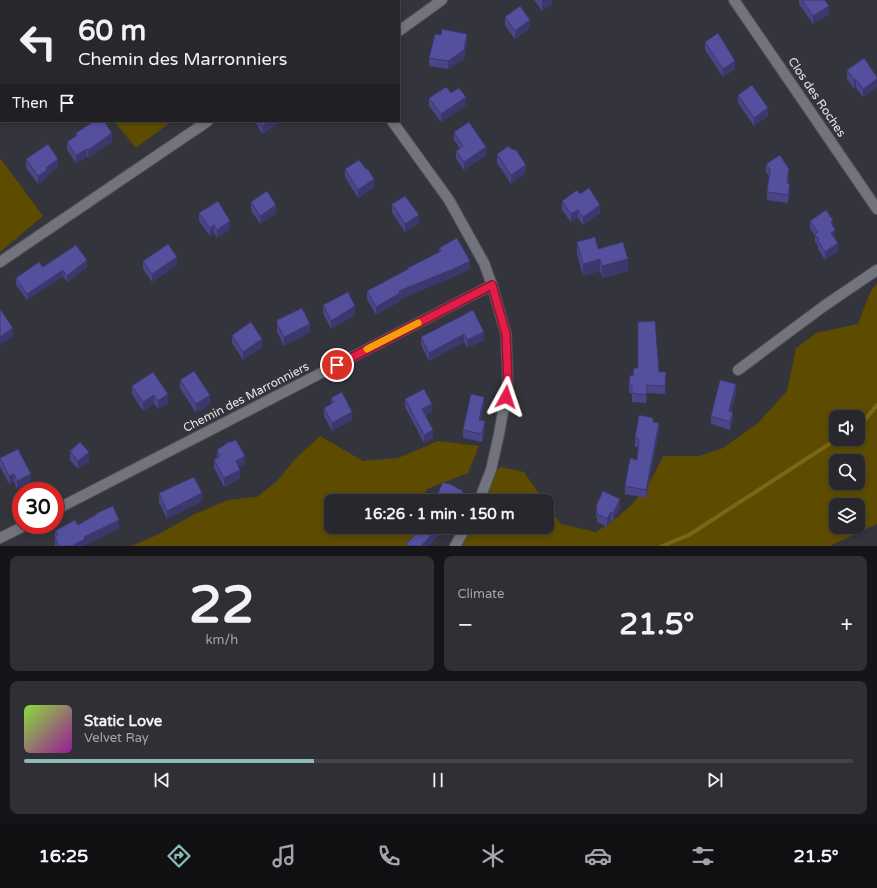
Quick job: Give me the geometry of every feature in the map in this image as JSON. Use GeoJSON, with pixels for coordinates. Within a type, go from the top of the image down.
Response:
{"type":"FeatureCollection","features":[{"type":"Feature","properties":{"kind":"street"},"geometry":{"type":"LineString","coordinates":[[400,30],[442,0]]}},
{"type":"Feature","properties":{"kind":"street","name":"Clos des Roches"},"geometry":{"type":"LineString","coordinates":[[734,0],[877,209]]}},
{"type":"Feature","properties":{"kind":"street"},"geometry":{"type":"LineString","coordinates":[[0,262],[207,122]]}},
{"type":"Feature","properties":{"kind":"street"},"geometry":{"type":"LineString","coordinates":[[393,122],[449,200],[484,263],[506,334],[508,384],[491,470],[482,494]]}},
{"type":"Feature","properties":{"kind":"street"},"geometry":{"type":"LineString","coordinates":[[738,370],[824,306],[877,270]]}},
{"type":"Feature","properties":{"kind":"street","name":"Chemin des Marronniers"},"geometry":{"type":"LineString","coordinates":[[64,505],[492,285]]}},
{"type":"Feature","properties":{"kind":"street"},"geometry":{"type":"LineString","coordinates":[[0,538],[12,532]]}},
{"type":"Feature","properties":{"kind":"street"},"geometry":{"type":"LineString","coordinates":[[455,546],[463,534]]}},
{"type":"Feature","properties":{"kind":"shaded area"},"geometry":{"type":"Polygon","coordinates":[[[115,122],[171,122],[136,148],[115,122]]]}},
{"type":"Feature","properties":{"kind":"shaded area"},"geometry":{"type":"Polygon","coordinates":[[[0,158],[43,216],[0,252],[0,158]]]}},
{"type":"Feature","properties":{"kind":"shaded area"},"geometry":{"type":"Polygon","coordinates":[[[877,284],[877,524],[865,530],[865,498],[829,498],[829,534],[856,534],[830,546],[452,546],[457,534],[554,534],[554,514],[561,524],[596,532],[617,518],[635,501],[651,479],[663,456],[699,456],[723,448],[758,423],[787,391],[796,348],[816,333],[858,324],[871,290],[877,284]]]}},
{"type":"Feature","properties":{"kind":"shaded area"},"geometry":{"type":"Polygon","coordinates":[[[320,436],[363,461],[398,458],[438,441],[479,446],[468,473],[427,489],[424,494],[324,494],[324,534],[432,534],[427,546],[131,546],[157,535],[193,515],[228,500],[257,497],[277,481],[296,458],[320,436]]]}},
{"type":"Feature","properties":{"kind":"shaded area"},"geometry":{"type":"Polygon","coordinates":[[[501,467],[524,472],[539,494],[475,494],[479,485],[501,467]]]}},
{"type":"Feature","properties":{"kind":"building"},"geometry":{"type":"Polygon","coordinates":[[[802,0],[825,0],[829,6],[813,16],[802,0]]]}},
{"type":"Feature","properties":{"kind":"building"},"geometry":{"type":"Polygon","coordinates":[[[520,6],[530,20],[515,31],[505,17],[520,6]]]}},
{"type":"Feature","properties":{"kind":"building"},"geometry":{"type":"Polygon","coordinates":[[[442,29],[467,34],[464,50],[448,61],[429,58],[435,34],[441,35],[442,29]]]}},
{"type":"Feature","properties":{"kind":"building"},"geometry":{"type":"Polygon","coordinates":[[[718,33],[735,61],[723,69],[705,42],[718,33]]]}},
{"type":"Feature","properties":{"kind":"building"},"geometry":{"type":"Polygon","coordinates":[[[864,58],[877,79],[863,89],[847,70],[864,58]]]}},
{"type":"Feature","properties":{"kind":"building"},"geometry":{"type":"Polygon","coordinates":[[[752,85],[768,108],[754,118],[738,95],[752,85]]]}},
{"type":"Feature","properties":{"kind":"building"},"geometry":{"type":"Polygon","coordinates":[[[446,87],[451,93],[459,88],[466,97],[441,114],[429,98],[446,87]]]}},
{"type":"Feature","properties":{"kind":"building"},"geometry":{"type":"Polygon","coordinates":[[[92,122],[105,122],[112,133],[88,150],[87,149],[76,155],[67,142],[77,135],[76,133],[92,122]]]}},
{"type":"Feature","properties":{"kind":"building"},"geometry":{"type":"Polygon","coordinates":[[[260,122],[268,122],[262,126],[260,122]]]}},
{"type":"Feature","properties":{"kind":"building"},"geometry":{"type":"Polygon","coordinates":[[[469,122],[486,147],[464,162],[456,151],[463,146],[454,132],[469,122]]]}},
{"type":"Feature","properties":{"kind":"building"},"geometry":{"type":"Polygon","coordinates":[[[48,144],[58,159],[46,168],[47,170],[38,176],[26,159],[48,144]]]}},
{"type":"Feature","properties":{"kind":"building"},"geometry":{"type":"Polygon","coordinates":[[[509,146],[511,149],[516,150],[526,165],[511,175],[497,154],[509,146]]]}},
{"type":"Feature","properties":{"kind":"building"},"geometry":{"type":"Polygon","coordinates":[[[780,155],[789,169],[787,183],[790,184],[788,195],[767,192],[770,169],[766,164],[780,155]]]}},
{"type":"Feature","properties":{"kind":"building"},"geometry":{"type":"Polygon","coordinates":[[[359,160],[366,169],[368,169],[374,179],[358,190],[345,169],[359,160]]]}},
{"type":"Feature","properties":{"kind":"building"},"geometry":{"type":"Polygon","coordinates":[[[589,188],[600,205],[583,217],[578,210],[571,214],[562,201],[577,190],[580,194],[589,188]]]}},
{"type":"Feature","properties":{"kind":"building"},"geometry":{"type":"Polygon","coordinates":[[[267,191],[276,205],[260,216],[251,202],[267,191]]]}},
{"type":"Feature","properties":{"kind":"building"},"geometry":{"type":"Polygon","coordinates":[[[405,196],[419,215],[405,224],[392,204],[405,196]]]}},
{"type":"Feature","properties":{"kind":"building"},"geometry":{"type":"Polygon","coordinates":[[[218,201],[230,221],[217,230],[214,225],[210,228],[199,213],[218,201]]]}},
{"type":"Feature","properties":{"kind":"building"},"geometry":{"type":"Polygon","coordinates":[[[826,210],[833,220],[831,222],[835,230],[831,233],[838,243],[825,252],[815,234],[818,232],[810,221],[826,210]]]}},
{"type":"Feature","properties":{"kind":"building"},"geometry":{"type":"Polygon","coordinates":[[[595,237],[598,249],[623,242],[628,259],[602,266],[600,259],[583,264],[577,242],[595,237]]]}},
{"type":"Feature","properties":{"kind":"building"},"geometry":{"type":"Polygon","coordinates":[[[457,238],[470,261],[399,291],[400,293],[376,307],[367,291],[441,251],[439,248],[457,238]]]}},
{"type":"Feature","properties":{"kind":"building"},"geometry":{"type":"Polygon","coordinates":[[[168,244],[177,257],[152,274],[143,261],[168,244]]]}},
{"type":"Feature","properties":{"kind":"building"},"geometry":{"type":"Polygon","coordinates":[[[76,245],[87,260],[67,276],[63,270],[27,294],[16,278],[39,262],[43,267],[76,245]]]}},
{"type":"Feature","properties":{"kind":"building"},"geometry":{"type":"Polygon","coordinates":[[[348,292],[355,306],[331,321],[323,305],[348,292]]]}},
{"type":"Feature","properties":{"kind":"building"},"geometry":{"type":"Polygon","coordinates":[[[302,308],[310,324],[284,337],[277,324],[277,320],[302,308]]]}},
{"type":"Feature","properties":{"kind":"building"},"geometry":{"type":"Polygon","coordinates":[[[0,309],[13,328],[0,337],[0,309]]]}},
{"type":"Feature","properties":{"kind":"building"},"geometry":{"type":"Polygon","coordinates":[[[473,310],[484,332],[467,340],[464,334],[429,353],[421,337],[473,310]]]}},
{"type":"Feature","properties":{"kind":"building"},"geometry":{"type":"Polygon","coordinates":[[[655,321],[659,372],[666,372],[665,386],[647,385],[646,395],[632,393],[632,386],[629,385],[630,375],[633,376],[634,368],[638,368],[638,322],[655,321]]]}},
{"type":"Feature","properties":{"kind":"building"},"geometry":{"type":"Polygon","coordinates":[[[251,322],[262,339],[243,352],[232,335],[251,322]]]}},
{"type":"Feature","properties":{"kind":"building"},"geometry":{"type":"Polygon","coordinates":[[[194,371],[210,395],[196,404],[180,380],[194,371]]]}},
{"type":"Feature","properties":{"kind":"building"},"geometry":{"type":"Polygon","coordinates":[[[153,372],[168,394],[158,401],[154,395],[143,402],[132,386],[153,372]]]}},
{"type":"Feature","properties":{"kind":"building"},"geometry":{"type":"Polygon","coordinates":[[[720,380],[736,384],[729,411],[733,412],[730,422],[711,416],[720,380]]]}},
{"type":"Feature","properties":{"kind":"building"},"geometry":{"type":"Polygon","coordinates":[[[424,389],[432,404],[422,409],[433,430],[424,435],[405,399],[424,389]]]}},
{"type":"Feature","properties":{"kind":"building"},"geometry":{"type":"Polygon","coordinates":[[[342,392],[352,412],[332,423],[324,408],[334,402],[331,398],[342,392]]]}},
{"type":"Feature","properties":{"kind":"building"},"geometry":{"type":"Polygon","coordinates":[[[471,394],[484,397],[479,420],[485,421],[482,434],[463,430],[471,394]]]}},
{"type":"Feature","properties":{"kind":"building"},"geometry":{"type":"Polygon","coordinates":[[[639,415],[653,418],[653,422],[659,423],[646,490],[625,486],[630,458],[637,460],[639,439],[635,438],[639,415]]]}},
{"type":"Feature","properties":{"kind":"building"},"geometry":{"type":"Polygon","coordinates":[[[236,440],[245,456],[236,461],[240,470],[224,478],[214,460],[220,456],[217,450],[227,443],[236,440]]]}},
{"type":"Feature","properties":{"kind":"building"},"geometry":{"type":"Polygon","coordinates":[[[80,442],[89,452],[78,461],[70,451],[80,442]]]}},
{"type":"Feature","properties":{"kind":"building"},"geometry":{"type":"Polygon","coordinates":[[[18,449],[31,474],[17,481],[14,474],[9,476],[0,458],[18,449]]]}},
{"type":"Feature","properties":{"kind":"building"},"geometry":{"type":"Polygon","coordinates":[[[194,477],[202,493],[167,511],[159,493],[194,477]]]}},
{"type":"Feature","properties":{"kind":"building"},"geometry":{"type":"Polygon","coordinates":[[[443,482],[463,491],[462,494],[438,493],[443,482]]]}},
{"type":"Feature","properties":{"kind":"building"},"geometry":{"type":"Polygon","coordinates":[[[603,491],[620,499],[613,513],[611,512],[607,519],[597,514],[598,511],[596,510],[596,506],[603,491]]]}},
{"type":"Feature","properties":{"kind":"building"},"geometry":{"type":"Polygon","coordinates":[[[113,506],[119,520],[84,537],[85,539],[72,546],[59,546],[55,537],[57,534],[64,534],[64,526],[75,520],[78,525],[97,513],[113,506]]]}},
{"type":"Feature","properties":{"kind":"building"},"geometry":{"type":"Polygon","coordinates":[[[416,534],[432,534],[421,546],[408,546],[406,544],[416,534]]]}},
{"type":"Feature","properties":{"kind":"waterway"},"geometry":{"type":"LineString","coordinates":[[865,420],[877,405]]}},
{"type":"Feature","properties":{"kind":"waterway"},"geometry":{"type":"LineString","coordinates":[[662,546],[689,535],[829,444]]}},
{"type":"Feature","properties":{"kind":"slow traffic"},"geometry":{"type":"LineString","coordinates":[[367,349],[418,323]]}},
{"type":"Feature","properties":{"kind":"route"},"geometry":{"type":"LineString","coordinates":[[337,365],[492,285],[506,334],[508,384],[506,397]]}}]}
